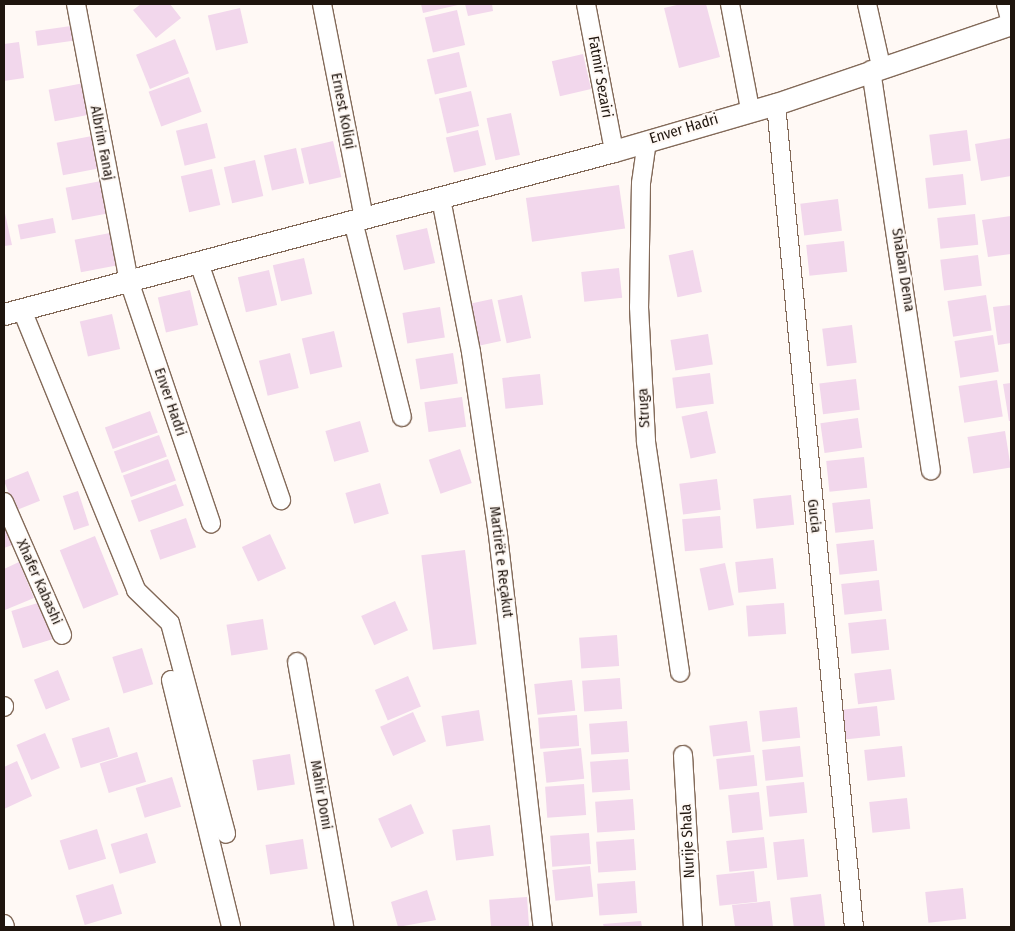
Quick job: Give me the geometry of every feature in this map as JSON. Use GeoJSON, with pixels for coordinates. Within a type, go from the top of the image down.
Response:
{"type":"FeatureCollection","features":[{"type":"Feature","properties":{"kind":"street","name":"Albrim Fanaj"},"geometry":{"type":"LineString","coordinates":[[76,4],[129,281]]}},
{"type":"Feature","properties":{"kind":"street","name":"Ernest Koliqi"},"geometry":{"type":"LineString","coordinates":[[322,4],[358,220]]}},
{"type":"Feature","properties":{"kind":"street","name":"Fatmir Sezairi"},"geometry":{"type":"LineString","coordinates":[[586,4],[614,151]]}},
{"type":"Feature","properties":{"kind":"street"},"geometry":{"type":"LineString","coordinates":[[730,4],[750,109]]}},
{"type":"Feature","properties":{"kind":"street","name":"Shaban Dema"},"geometry":{"type":"LineString","coordinates":[[867,4],[931,471]]}},
{"type":"Feature","properties":{"kind":"street"},"geometry":{"type":"LineString","coordinates":[[1006,4],[1011,24]]}},
{"type":"Feature","properties":{"kind":"street","name":"Enver Hadri"},"geometry":{"type":"LineString","coordinates":[[13,312],[441,199],[614,151],[750,109],[776,104],[876,68],[1011,24]]}},
{"type":"Feature","properties":{"kind":"street","name":"Gucia"},"geometry":{"type":"LineString","coordinates":[[776,104],[854,927]]}},
{"type":"Feature","properties":{"kind":"street","name":"Struga"},"geometry":{"type":"LineString","coordinates":[[647,141],[641,183],[639,307],[646,442],[680,674]]}},
{"type":"Feature","properties":{"kind":"street","name":"Martirët e Reçakut"},"geometry":{"type":"LineString","coordinates":[[441,199],[471,352],[498,535],[543,927]]}},
{"type":"Feature","properties":{"kind":"street"},"geometry":{"type":"LineString","coordinates":[[358,220],[402,417]]}},
{"type":"Feature","properties":{"kind":"street"},"geometry":{"type":"LineString","coordinates":[[199,263],[281,500]]}},
{"type":"Feature","properties":{"kind":"street","name":"Enver Hadri"},"geometry":{"type":"LineString","coordinates":[[129,281],[211,523]]}},
{"type":"Feature","properties":{"kind":"street"},"geometry":{"type":"LineString","coordinates":[[13,312],[136,590],[170,624],[226,834]]}},
{"type":"Feature","properties":{"kind":"street","name":"Xhafer Kabashi"},"geometry":{"type":"LineString","coordinates":[[4,502],[62,634]]}},
{"type":"Feature","properties":{"kind":"street","name":"Mahir Domi"},"geometry":{"type":"LineString","coordinates":[[297,662],[344,927]]}},
{"type":"Feature","properties":{"kind":"street"},"geometry":{"type":"LineString","coordinates":[[171,680],[231,927]]}},
{"type":"Feature","properties":{"kind":"street","name":"Nurije Shala"},"geometry":{"type":"LineString","coordinates":[[683,755],[693,927]]}},
{"type":"Feature","properties":{"kind":"building"},"geometry":{"type":"Polygon","coordinates":[[[141,4],[170,4],[181,18],[156,38],[133,10],[141,4]]]}},
{"type":"Feature","properties":{"kind":"building"},"geometry":{"type":"Polygon","coordinates":[[[421,4],[458,4],[458,5],[423,13],[421,4]]]}},
{"type":"Feature","properties":{"kind":"building"},"geometry":{"type":"Polygon","coordinates":[[[465,4],[492,4],[493,11],[468,16],[465,4]]]}},
{"type":"Feature","properties":{"kind":"building"},"geometry":{"type":"Polygon","coordinates":[[[681,4],[706,4],[720,57],[679,68],[664,8],[681,4]]]}},
{"type":"Feature","properties":{"kind":"building"},"geometry":{"type":"Polygon","coordinates":[[[240,8],[248,43],[216,51],[208,15],[240,8]]]}},
{"type":"Feature","properties":{"kind":"building"},"geometry":{"type":"Polygon","coordinates":[[[457,10],[465,45],[433,53],[425,17],[457,10]]]}},
{"type":"Feature","properties":{"kind":"building"},"geometry":{"type":"Polygon","coordinates":[[[71,26],[73,41],[37,46],[35,31],[71,26]]]}},
{"type":"Feature","properties":{"kind":"building"},"geometry":{"type":"Polygon","coordinates":[[[175,39],[189,73],[150,89],[136,55],[175,39]]]}},
{"type":"Feature","properties":{"kind":"building"},"geometry":{"type":"Polygon","coordinates":[[[19,42],[24,78],[4,81],[4,44],[19,42]]]}},
{"type":"Feature","properties":{"kind":"building"},"geometry":{"type":"Polygon","coordinates":[[[459,52],[467,87],[435,95],[427,59],[459,52]]]}},
{"type":"Feature","properties":{"kind":"building"},"geometry":{"type":"Polygon","coordinates":[[[583,54],[591,89],[560,96],[552,61],[583,54]]]}},
{"type":"Feature","properties":{"kind":"building"},"geometry":{"type":"Polygon","coordinates":[[[189,77],[202,112],[161,126],[149,92],[189,77]]]}},
{"type":"Feature","properties":{"kind":"building"},"geometry":{"type":"Polygon","coordinates":[[[84,83],[90,114],[55,121],[49,90],[84,83]]]}},
{"type":"Feature","properties":{"kind":"building"},"geometry":{"type":"Polygon","coordinates":[[[471,91],[479,126],[447,134],[439,98],[471,91]]]}},
{"type":"Feature","properties":{"kind":"building"},"geometry":{"type":"Polygon","coordinates":[[[511,113],[520,155],[495,160],[487,118],[511,113]]]}},
{"type":"Feature","properties":{"kind":"building"},"geometry":{"type":"Polygon","coordinates":[[[207,123],[216,158],[185,166],[176,131],[207,123]]]}},
{"type":"Feature","properties":{"kind":"building"},"geometry":{"type":"Polygon","coordinates":[[[478,130],[486,165],[454,173],[446,137],[478,130]]]}},
{"type":"Feature","properties":{"kind":"building"},"geometry":{"type":"Polygon","coordinates":[[[967,130],[971,161],[933,165],[929,135],[967,130]]]}},
{"type":"Feature","properties":{"kind":"building"},"geometry":{"type":"Polygon","coordinates":[[[92,136],[98,168],[63,175],[57,143],[92,136]]]}},
{"type":"Feature","properties":{"kind":"building"},"geometry":{"type":"Polygon","coordinates":[[[1011,138],[1011,176],[981,181],[975,144],[1011,138]]]}},
{"type":"Feature","properties":{"kind":"building"},"geometry":{"type":"Polygon","coordinates":[[[333,141],[341,177],[309,184],[301,148],[333,141]]]}},
{"type":"Feature","properties":{"kind":"building"},"geometry":{"type":"Polygon","coordinates":[[[296,148],[304,183],[272,191],[264,155],[296,148]]]}},
{"type":"Feature","properties":{"kind":"building"},"geometry":{"type":"Polygon","coordinates":[[[255,160],[263,196],[232,203],[224,167],[255,160]]]}},
{"type":"Feature","properties":{"kind":"building"},"geometry":{"type":"Polygon","coordinates":[[[212,169],[220,205],[189,212],[181,176],[212,169]]]}},
{"type":"Feature","properties":{"kind":"building"},"geometry":{"type":"Polygon","coordinates":[[[963,174],[966,205],[928,209],[925,178],[963,174]]]}},
{"type":"Feature","properties":{"kind":"building"},"geometry":{"type":"Polygon","coordinates":[[[101,181],[107,213],[72,220],[66,188],[101,181]]]}},
{"type":"Feature","properties":{"kind":"building"},"geometry":{"type":"Polygon","coordinates":[[[619,185],[625,229],[532,242],[526,198],[619,185]]]}},
{"type":"Feature","properties":{"kind":"building"},"geometry":{"type":"Polygon","coordinates":[[[838,199],[842,231],[804,235],[800,204],[838,199]]]}},
{"type":"Feature","properties":{"kind":"building"},"geometry":{"type":"Polygon","coordinates":[[[4,209],[12,245],[4,246],[4,209]]]}},
{"type":"Feature","properties":{"kind":"building"},"geometry":{"type":"Polygon","coordinates":[[[975,214],[978,245],[940,249],[937,218],[975,214]]]}},
{"type":"Feature","properties":{"kind":"building"},"geometry":{"type":"Polygon","coordinates":[[[1011,216],[1011,254],[988,257],[982,220],[1011,216]]]}},
{"type":"Feature","properties":{"kind":"building"},"geometry":{"type":"Polygon","coordinates":[[[53,218],[56,233],[21,240],[18,225],[53,218]]]}},
{"type":"Feature","properties":{"kind":"building"},"geometry":{"type":"Polygon","coordinates":[[[427,228],[435,263],[404,270],[396,235],[427,228]]]}},
{"type":"Feature","properties":{"kind":"building"},"geometry":{"type":"Polygon","coordinates":[[[110,233],[116,265],[81,272],[75,240],[110,233]]]}},
{"type":"Feature","properties":{"kind":"building"},"geometry":{"type":"Polygon","coordinates":[[[844,241],[847,272],[809,276],[806,245],[844,241]]]}},
{"type":"Feature","properties":{"kind":"building"},"geometry":{"type":"Polygon","coordinates":[[[693,250],[702,292],[677,297],[669,255],[693,250]]]}},
{"type":"Feature","properties":{"kind":"building"},"geometry":{"type":"Polygon","coordinates":[[[978,255],[982,286],[944,290],[940,260],[978,255]]]}},
{"type":"Feature","properties":{"kind":"building"},"geometry":{"type":"Polygon","coordinates":[[[304,258],[312,294],[281,301],[273,265],[304,258]]]}},
{"type":"Feature","properties":{"kind":"building"},"geometry":{"type":"Polygon","coordinates":[[[619,268],[622,298],[584,302],[581,272],[619,268]]]}},
{"type":"Feature","properties":{"kind":"building"},"geometry":{"type":"Polygon","coordinates":[[[269,270],[277,305],[246,312],[238,277],[269,270]]]}},
{"type":"Feature","properties":{"kind":"building"},"geometry":{"type":"Polygon","coordinates":[[[190,290],[198,325],[166,333],[158,297],[190,290]]]}},
{"type":"Feature","properties":{"kind":"building"},"geometry":{"type":"Polygon","coordinates":[[[522,295],[531,338],[507,343],[498,300],[522,295]]]}},
{"type":"Feature","properties":{"kind":"building"},"geometry":{"type":"Polygon","coordinates":[[[986,295],[992,331],[953,337],[947,301],[986,295]]]}},
{"type":"Feature","properties":{"kind":"building"},"geometry":{"type":"Polygon","coordinates":[[[492,299],[501,341],[476,346],[468,304],[492,299]]]}},
{"type":"Feature","properties":{"kind":"building"},"geometry":{"type":"Polygon","coordinates":[[[1011,305],[1011,343],[998,345],[993,307],[1011,305]]]}},
{"type":"Feature","properties":{"kind":"building"},"geometry":{"type":"Polygon","coordinates":[[[440,307],[445,338],[407,344],[402,313],[440,307]]]}},
{"type":"Feature","properties":{"kind":"building"},"geometry":{"type":"Polygon","coordinates":[[[112,314],[120,349],[88,357],[80,321],[112,314]]]}},
{"type":"Feature","properties":{"kind":"building"},"geometry":{"type":"Polygon","coordinates":[[[852,325],[857,363],[827,366],[822,329],[852,325]]]}},
{"type":"Feature","properties":{"kind":"building"},"geometry":{"type":"Polygon","coordinates":[[[334,331],[342,367],[310,374],[302,338],[334,331]]]}},
{"type":"Feature","properties":{"kind":"building"},"geometry":{"type":"Polygon","coordinates":[[[708,334],[713,365],[675,371],[670,340],[708,334]]]}},
{"type":"Feature","properties":{"kind":"building"},"geometry":{"type":"Polygon","coordinates":[[[993,335],[999,372],[960,378],[954,341],[993,335]]]}},
{"type":"Feature","properties":{"kind":"building"},"geometry":{"type":"Polygon","coordinates":[[[290,353],[299,388],[268,396],[259,361],[290,353]]]}},
{"type":"Feature","properties":{"kind":"building"},"geometry":{"type":"Polygon","coordinates":[[[453,353],[458,384],[420,390],[415,359],[453,353]]]}},
{"type":"Feature","properties":{"kind":"building"},"geometry":{"type":"Polygon","coordinates":[[[710,373],[714,404],[676,408],[672,378],[710,373]]]}},
{"type":"Feature","properties":{"kind":"building"},"geometry":{"type":"Polygon","coordinates":[[[540,374],[543,405],[505,409],[502,378],[540,374]]]}},
{"type":"Feature","properties":{"kind":"building"},"geometry":{"type":"Polygon","coordinates":[[[856,379],[860,410],[823,414],[819,384],[856,379]]]}},
{"type":"Feature","properties":{"kind":"building"},"geometry":{"type":"Polygon","coordinates":[[[997,380],[1003,417],[964,423],[958,386],[997,380]]]}},
{"type":"Feature","properties":{"kind":"building"},"geometry":{"type":"Polygon","coordinates":[[[1011,383],[1011,421],[1009,421],[1003,384],[1011,383]]]}},
{"type":"Feature","properties":{"kind":"building"},"geometry":{"type":"Polygon","coordinates":[[[462,397],[466,427],[429,432],[424,402],[462,397]]]}},
{"type":"Feature","properties":{"kind":"building"},"geometry":{"type":"Polygon","coordinates":[[[150,411],[158,433],[113,449],[105,427],[150,411]]]}},
{"type":"Feature","properties":{"kind":"building"},"geometry":{"type":"Polygon","coordinates":[[[707,411],[716,453],[691,458],[682,416],[707,411]]]}},
{"type":"Feature","properties":{"kind":"building"},"geometry":{"type":"Polygon","coordinates":[[[858,418],[862,448],[825,453],[820,423],[858,418]]]}},
{"type":"Feature","properties":{"kind":"building"},"geometry":{"type":"Polygon","coordinates":[[[360,421],[369,452],[334,462],[325,431],[360,421]]]}},
{"type":"Feature","properties":{"kind":"building"},"geometry":{"type":"Polygon","coordinates":[[[1005,431],[1011,468],[973,473],[967,437],[1005,431]]]}},
{"type":"Feature","properties":{"kind":"building"},"geometry":{"type":"Polygon","coordinates":[[[159,435],[167,457],[122,473],[114,451],[159,435]]]}},
{"type":"Feature","properties":{"kind":"building"},"geometry":{"type":"Polygon","coordinates":[[[460,449],[472,483],[441,494],[429,460],[460,449]]]}},
{"type":"Feature","properties":{"kind":"building"},"geometry":{"type":"Polygon","coordinates":[[[864,457],[867,488],[829,492],[826,461],[864,457]]]}},
{"type":"Feature","properties":{"kind":"building"},"geometry":{"type":"Polygon","coordinates":[[[168,459],[176,481],[131,497],[123,475],[168,459]]]}},
{"type":"Feature","properties":{"kind":"building"},"geometry":{"type":"Polygon","coordinates":[[[28,471],[40,501],[16,510],[4,481],[28,471]]]}},
{"type":"Feature","properties":{"kind":"building"},"geometry":{"type":"Polygon","coordinates":[[[717,479],[721,510],[683,514],[679,484],[717,479]]]}},
{"type":"Feature","properties":{"kind":"building"},"geometry":{"type":"Polygon","coordinates":[[[380,483],[389,514],[354,524],[345,493],[380,483]]]}},
{"type":"Feature","properties":{"kind":"building"},"geometry":{"type":"Polygon","coordinates":[[[176,484],[184,506],[139,522],[131,500],[176,484]]]}},
{"type":"Feature","properties":{"kind":"building"},"geometry":{"type":"Polygon","coordinates":[[[78,491],[89,525],[74,530],[63,496],[78,491]]]}},
{"type":"Feature","properties":{"kind":"building"},"geometry":{"type":"Polygon","coordinates":[[[791,495],[794,525],[756,529],[753,499],[791,495]]]}},
{"type":"Feature","properties":{"kind":"building"},"geometry":{"type":"Polygon","coordinates":[[[870,499],[873,529],[835,533],[832,503],[870,499]]]}},
{"type":"Feature","properties":{"kind":"building"},"geometry":{"type":"Polygon","coordinates":[[[720,516],[723,548],[685,551],[682,519],[720,516]]]}},
{"type":"Feature","properties":{"kind":"building"},"geometry":{"type":"Polygon","coordinates":[[[186,518],[196,547],[160,560],[150,530],[186,518]]]}},
{"type":"Feature","properties":{"kind":"building"},"geometry":{"type":"Polygon","coordinates":[[[4,519],[15,544],[4,548],[4,519]]]}},
{"type":"Feature","properties":{"kind":"building"},"geometry":{"type":"Polygon","coordinates":[[[270,534],[286,568],[258,582],[242,547],[270,534]]]}},
{"type":"Feature","properties":{"kind":"building"},"geometry":{"type":"Polygon","coordinates":[[[95,536],[119,594],[83,609],[60,550],[95,536]]]}},
{"type":"Feature","properties":{"kind":"building"},"geometry":{"type":"Polygon","coordinates":[[[874,540],[877,571],[839,575],[836,544],[874,540]]]}},
{"type":"Feature","properties":{"kind":"building"},"geometry":{"type":"Polygon","coordinates":[[[465,550],[477,644],[433,650],[421,555],[465,550]]]}},
{"type":"Feature","properties":{"kind":"building"},"geometry":{"type":"Polygon","coordinates":[[[773,558],[776,589],[738,593],[735,562],[773,558]]]}},
{"type":"Feature","properties":{"kind":"building"},"geometry":{"type":"Polygon","coordinates":[[[19,562],[34,598],[5,610],[4,569],[19,562]]]}},
{"type":"Feature","properties":{"kind":"building"},"geometry":{"type":"Polygon","coordinates":[[[725,563],[734,605],[709,610],[700,568],[725,563]]]}},
{"type":"Feature","properties":{"kind":"building"},"geometry":{"type":"Polygon","coordinates":[[[879,580],[882,611],[844,615],[841,584],[879,580]]]}},
{"type":"Feature","properties":{"kind":"building"},"geometry":{"type":"Polygon","coordinates":[[[395,601],[408,630],[374,645],[361,616],[395,601]]]}},
{"type":"Feature","properties":{"kind":"building"},"geometry":{"type":"Polygon","coordinates":[[[41,602],[52,639],[23,648],[11,611],[41,602]]]}},
{"type":"Feature","properties":{"kind":"building"},"geometry":{"type":"Polygon","coordinates":[[[784,603],[786,634],[748,637],[746,606],[784,603]]]}},
{"type":"Feature","properties":{"kind":"building"},"geometry":{"type":"Polygon","coordinates":[[[263,619],[268,650],[231,655],[226,625],[263,619]]]}},
{"type":"Feature","properties":{"kind":"building"},"geometry":{"type":"Polygon","coordinates":[[[886,619],[889,650],[851,654],[848,623],[886,619]]]}},
{"type":"Feature","properties":{"kind":"building"},"geometry":{"type":"Polygon","coordinates":[[[617,635],[619,666],[581,669],[579,638],[617,635]]]}},
{"type":"Feature","properties":{"kind":"building"},"geometry":{"type":"Polygon","coordinates":[[[142,648],[153,684],[123,693],[112,657],[142,648]]]}},
{"type":"Feature","properties":{"kind":"building"},"geometry":{"type":"Polygon","coordinates":[[[891,669],[895,700],[858,704],[854,674],[891,669]]]}},
{"type":"Feature","properties":{"kind":"building"},"geometry":{"type":"Polygon","coordinates":[[[58,670],[70,700],[46,709],[34,680],[58,670]]]}},
{"type":"Feature","properties":{"kind":"building"},"geometry":{"type":"Polygon","coordinates":[[[408,676],[421,706],[388,720],[375,690],[408,676]]]}},
{"type":"Feature","properties":{"kind":"building"},"geometry":{"type":"Polygon","coordinates":[[[620,678],[622,709],[584,712],[582,681],[620,678]]]}},
{"type":"Feature","properties":{"kind":"building"},"geometry":{"type":"Polygon","coordinates":[[[572,680],[575,711],[537,715],[534,684],[572,680]]]}},
{"type":"Feature","properties":{"kind":"building"},"geometry":{"type":"Polygon","coordinates":[[[877,706],[880,736],[842,740],[839,710],[877,706]]]}},
{"type":"Feature","properties":{"kind":"building"},"geometry":{"type":"Polygon","coordinates":[[[797,707],[800,738],[762,742],[759,711],[797,707]]]}},
{"type":"Feature","properties":{"kind":"building"},"geometry":{"type":"Polygon","coordinates":[[[479,710],[484,741],[446,747],[441,716],[479,710]]]}},
{"type":"Feature","properties":{"kind":"building"},"geometry":{"type":"Polygon","coordinates":[[[413,712],[426,741],[393,756],[380,727],[413,712]]]}},
{"type":"Feature","properties":{"kind":"building"},"geometry":{"type":"Polygon","coordinates":[[[577,715],[579,746],[540,749],[538,718],[577,715]]]}},
{"type":"Feature","properties":{"kind":"building"},"geometry":{"type":"Polygon","coordinates":[[[627,721],[629,752],[591,755],[589,724],[627,721]]]}},
{"type":"Feature","properties":{"kind":"building"},"geometry":{"type":"Polygon","coordinates":[[[747,721],[751,752],[713,756],[709,726],[747,721]]]}},
{"type":"Feature","properties":{"kind":"building"},"geometry":{"type":"Polygon","coordinates":[[[109,727],[118,757],[81,768],[72,738],[109,727]]]}},
{"type":"Feature","properties":{"kind":"building"},"geometry":{"type":"Polygon","coordinates":[[[45,733],[60,768],[31,780],[16,745],[45,733]]]}},
{"type":"Feature","properties":{"kind":"building"},"geometry":{"type":"Polygon","coordinates":[[[800,746],[803,777],[765,781],[762,750],[800,746]]]}},
{"type":"Feature","properties":{"kind":"building"},"geometry":{"type":"Polygon","coordinates":[[[902,746],[905,777],[867,781],[864,750],[902,746]]]}},
{"type":"Feature","properties":{"kind":"building"},"geometry":{"type":"Polygon","coordinates":[[[581,748],[584,779],[546,783],[543,752],[581,748]]]}},
{"type":"Feature","properties":{"kind":"building"},"geometry":{"type":"Polygon","coordinates":[[[137,752],[146,782],[109,793],[100,763],[137,752]]]}},
{"type":"Feature","properties":{"kind":"building"},"geometry":{"type":"Polygon","coordinates":[[[290,754],[295,785],[257,791],[252,760],[290,754]]]}},
{"type":"Feature","properties":{"kind":"building"},"geometry":{"type":"Polygon","coordinates":[[[754,755],[757,786],[719,790],[716,759],[754,755]]]}},
{"type":"Feature","properties":{"kind":"building"},"geometry":{"type":"Polygon","coordinates":[[[628,759],[630,790],[592,793],[590,762],[628,759]]]}},
{"type":"Feature","properties":{"kind":"building"},"geometry":{"type":"Polygon","coordinates":[[[17,761],[32,796],[4,809],[4,767],[17,761]]]}},
{"type":"Feature","properties":{"kind":"building"},"geometry":{"type":"Polygon","coordinates":[[[172,777],[181,807],[145,818],[136,788],[172,777]]]}},
{"type":"Feature","properties":{"kind":"building"},"geometry":{"type":"Polygon","coordinates":[[[804,782],[807,813],[769,817],[766,786],[804,782]]]}},
{"type":"Feature","properties":{"kind":"building"},"geometry":{"type":"Polygon","coordinates":[[[584,784],[586,815],[547,818],[545,787],[584,784]]]}},
{"type":"Feature","properties":{"kind":"building"},"geometry":{"type":"Polygon","coordinates":[[[759,792],[763,830],[732,833],[728,795],[759,792]]]}},
{"type":"Feature","properties":{"kind":"building"},"geometry":{"type":"Polygon","coordinates":[[[907,798],[910,829],[872,833],[869,802],[907,798]]]}},
{"type":"Feature","properties":{"kind":"building"},"geometry":{"type":"Polygon","coordinates":[[[633,799],[635,830],[597,833],[595,802],[633,799]]]}},
{"type":"Feature","properties":{"kind":"building"},"geometry":{"type":"Polygon","coordinates":[[[411,804],[424,833],[391,848],[378,819],[411,804]]]}},
{"type":"Feature","properties":{"kind":"building"},"geometry":{"type":"Polygon","coordinates":[[[490,825],[494,856],[456,860],[452,830],[490,825]]]}},
{"type":"Feature","properties":{"kind":"building"},"geometry":{"type":"Polygon","coordinates":[[[97,829],[106,859],[69,870],[60,840],[97,829]]]}},
{"type":"Feature","properties":{"kind":"building"},"geometry":{"type":"Polygon","coordinates":[[[147,833],[156,863],[120,874],[111,844],[147,833]]]}},
{"type":"Feature","properties":{"kind":"building"},"geometry":{"type":"Polygon","coordinates":[[[589,833],[591,864],[552,867],[550,836],[589,833]]]}},
{"type":"Feature","properties":{"kind":"building"},"geometry":{"type":"Polygon","coordinates":[[[764,837],[767,868],[729,872],[726,841],[764,837]]]}},
{"type":"Feature","properties":{"kind":"building"},"geometry":{"type":"Polygon","coordinates":[[[303,839],[308,869],[270,875],[265,845],[303,839]]]}},
{"type":"Feature","properties":{"kind":"building"},"geometry":{"type":"Polygon","coordinates":[[[634,839],[636,870],[598,873],[596,842],[634,839]]]}},
{"type":"Feature","properties":{"kind":"building"},"geometry":{"type":"Polygon","coordinates":[[[804,839],[808,877],[777,880],[773,842],[804,839]]]}},
{"type":"Feature","properties":{"kind":"building"},"geometry":{"type":"Polygon","coordinates":[[[590,866],[593,897],[555,901],[552,870],[590,866]]]}},
{"type":"Feature","properties":{"kind":"building"},"geometry":{"type":"Polygon","coordinates":[[[754,871],[757,902],[719,906],[716,875],[754,871]]]}},
{"type":"Feature","properties":{"kind":"building"},"geometry":{"type":"Polygon","coordinates":[[[635,881],[637,913],[599,916],[597,884],[635,881]]]}},
{"type":"Feature","properties":{"kind":"building"},"geometry":{"type":"Polygon","coordinates":[[[113,884],[122,914],[85,925],[76,895],[113,884]]]}},
{"type":"Feature","properties":{"kind":"building"},"geometry":{"type":"Polygon","coordinates":[[[963,888],[966,919],[928,923],[925,892],[963,888]]]}},
{"type":"Feature","properties":{"kind":"building"},"geometry":{"type":"Polygon","coordinates":[[[427,890],[436,920],[398,927],[391,902],[427,890]]]}},
{"type":"Feature","properties":{"kind":"building"},"geometry":{"type":"Polygon","coordinates":[[[821,894],[825,927],[794,927],[790,898],[821,894]]]}},
{"type":"Feature","properties":{"kind":"building"},"geometry":{"type":"Polygon","coordinates":[[[527,897],[529,927],[491,927],[489,900],[527,897]]]}},
{"type":"Feature","properties":{"kind":"building"},"geometry":{"type":"Polygon","coordinates":[[[770,901],[773,927],[735,927],[732,905],[770,901]]]}},
{"type":"Feature","properties":{"kind":"building"},"geometry":{"type":"Polygon","coordinates":[[[641,921],[642,927],[604,927],[603,924],[641,921]]]}}]}
